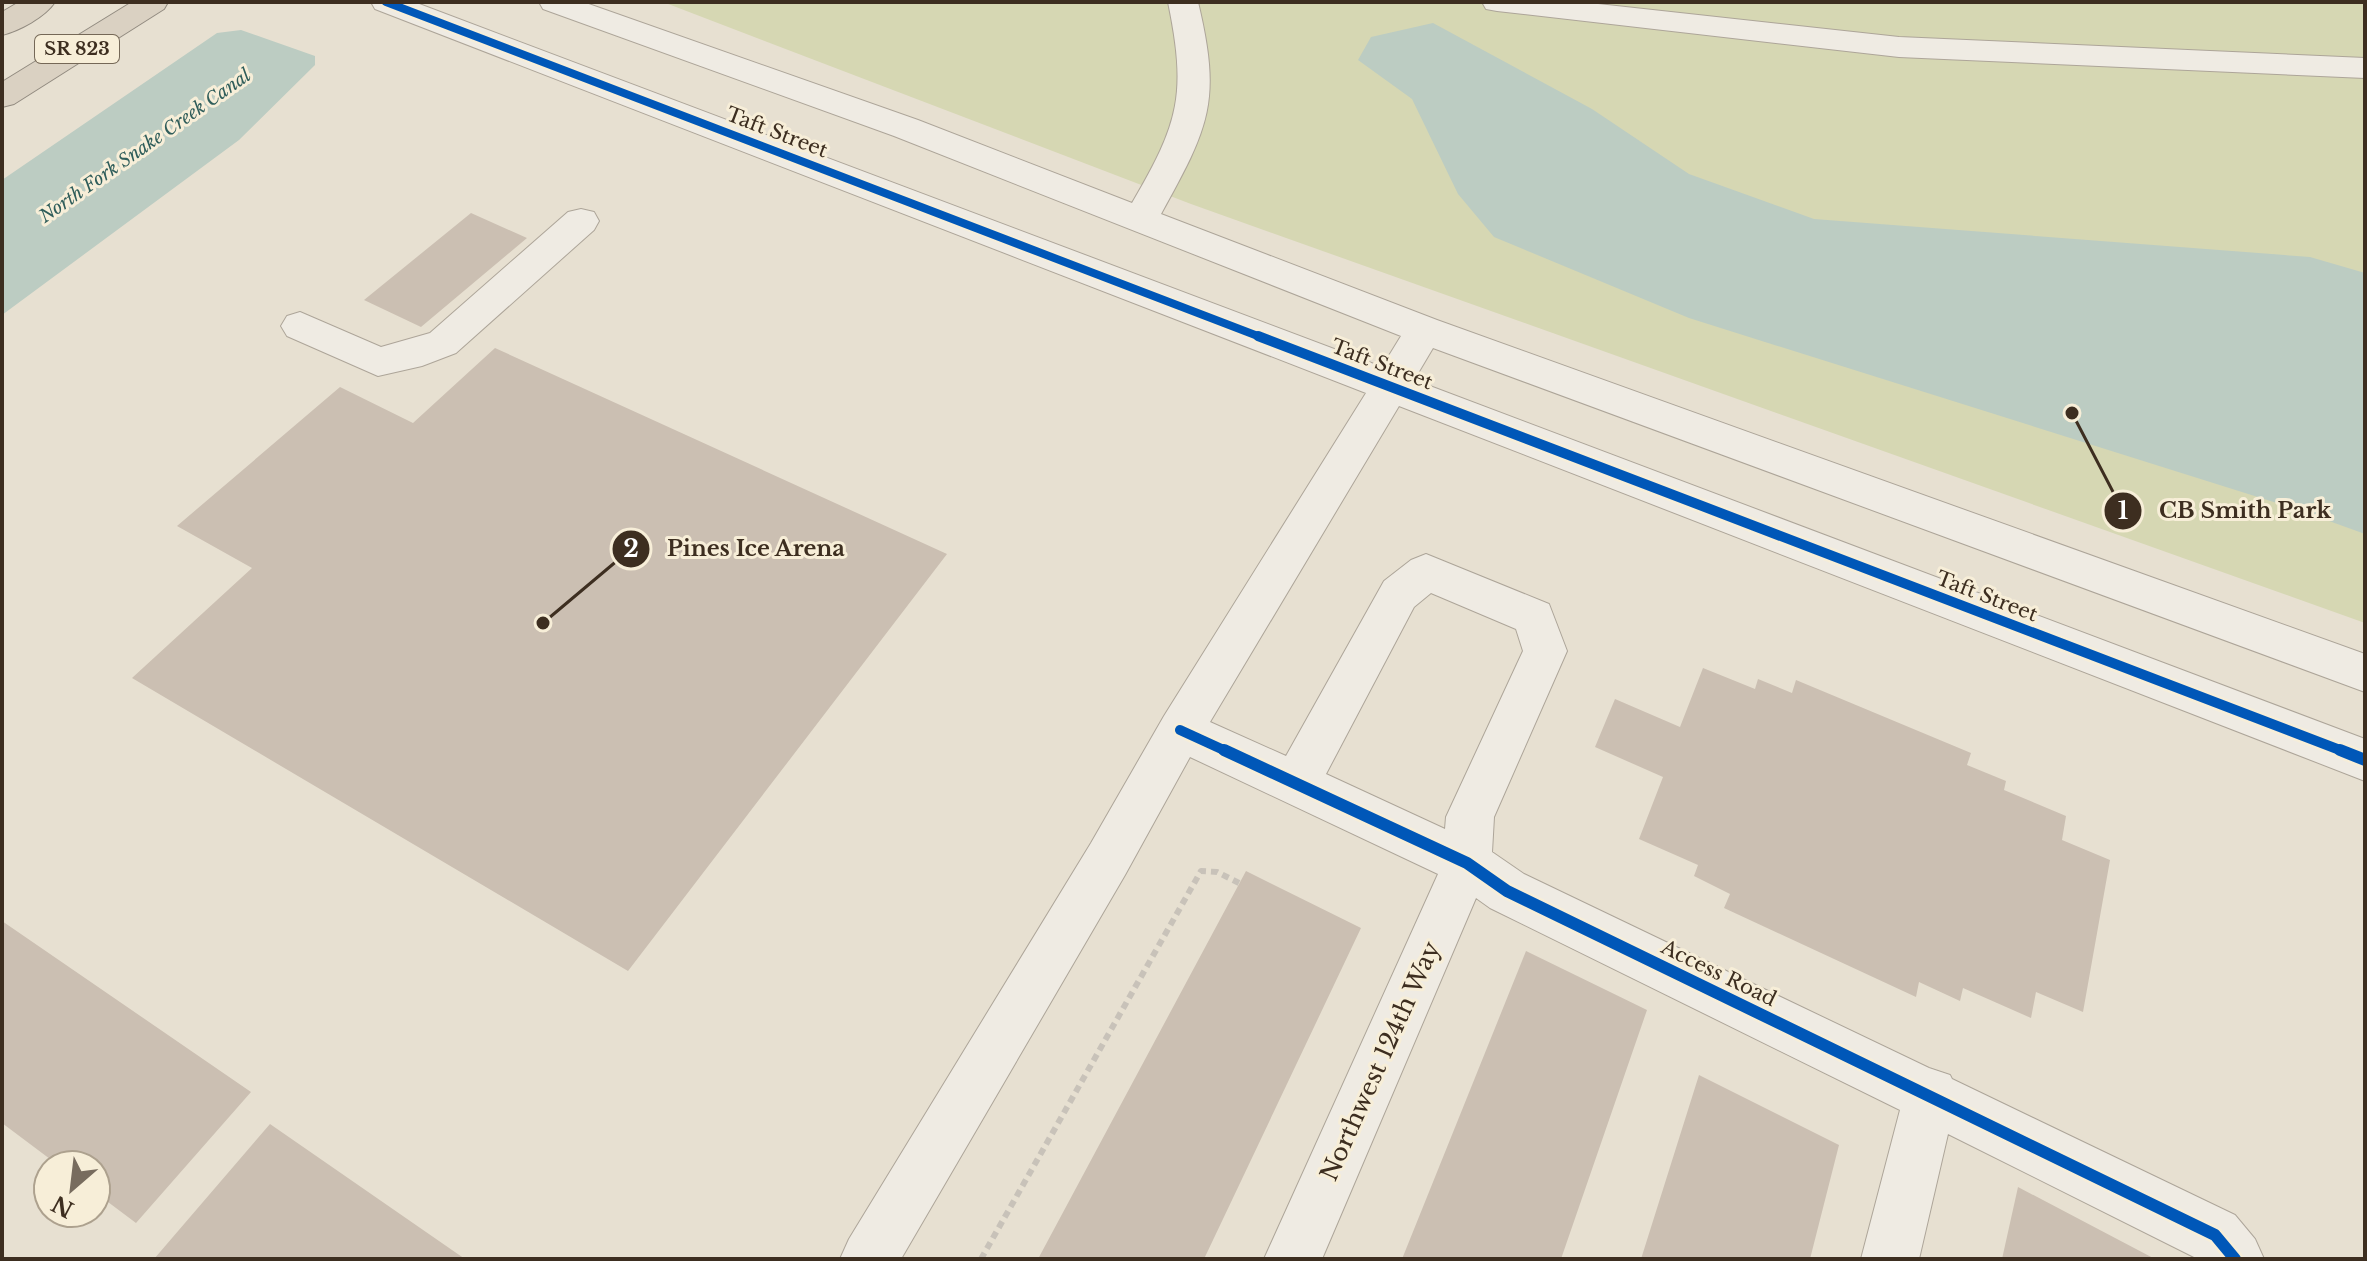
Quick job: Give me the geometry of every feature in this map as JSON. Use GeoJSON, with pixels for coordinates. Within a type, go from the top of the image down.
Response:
{"type":"FeatureCollection","features":[{"type":"Feature","properties":{"kind":"highway","name":"SR 823"},"geometry":{"type":"LineString","coordinates":[[2,26],[40,2]]}},
{"type":"Feature","properties":{"kind":"highway","name":"SR 823"},"geometry":{"type":"LineString","coordinates":[[2,97],[153,2]]}},
{"type":"Feature","properties":{"kind":"street","name":"Taft Street"},"geometry":{"type":"LineString","coordinates":[[386,2],[2365,760]]}},
{"type":"Feature","properties":{"kind":"street"},"geometry":{"type":"LineString","coordinates":[[554,2],[906,128],[1424,330],[2365,673]]}},
{"type":"Feature","properties":{"kind":"street"},"geometry":{"type":"LineString","coordinates":[[1140,219],[1172,162],[1194,103],[1192,52],[1183,2]]}},
{"type":"Feature","properties":{"kind":"street"},"geometry":{"type":"LineString","coordinates":[[1497,2],[1899,47],[2365,68]]}},
{"type":"Feature","properties":{"kind":"street"},"geometry":{"type":"LineString","coordinates":[[300,326],[378,362],[408,356],[443,343],[581,221]]}},
{"type":"Feature","properties":{"kind":"street"},"geometry":{"type":"LineString","coordinates":[[869,1259],[1108,859],[1180,730],[1424,330]]}},
{"type":"Feature","properties":{"kind":"street","name":"Northwest 124th Way"},"geometry":{"type":"LineString","coordinates":[[1293,1259],[1459,880],[1470,817],[1545,651],[1534,617],[1426,572],[1399,594],[1297,782]]}},
{"type":"Feature","properties":{"kind":"street","name":"Access Road"},"geometry":{"type":"LineString","coordinates":[[1180,730],[1297,782],[1459,880],[1507,891],[1926,1111],[2215,1235],[2235,1259]]}},
{"type":"Feature","properties":{"kind":"street"},"geometry":{"type":"LineString","coordinates":[[1890,1259],[1926,1111]]}},
{"type":"Feature","properties":{"kind":"path"},"geometry":{"type":"LineString","coordinates":[[981,1259],[1201,871],[1217,872],[1239,883]]}},
{"type":"Feature","properties":{"kind":"green space"},"geometry":{"type":"Polygon","coordinates":[[[663,2],[2365,2],[2365,623],[1191,204],[663,2]]]}},
{"type":"Feature","properties":{"kind":"water"},"geometry":{"type":"Polygon","coordinates":[[[1433,23],[1592,109],[1689,174],[1814,219],[2310,257],[2365,273],[2365,534],[2296,509],[1689,318],[1494,237],[1458,194],[1412,99],[1358,60],[1371,37],[1433,23]]]}},
{"type":"Feature","properties":{"kind":"water","name":"North Fork Snake Creek Canal"},"geometry":{"type":"Polygon","coordinates":[[[241,30],[315,56],[315,65],[239,140],[2,315],[2,180],[217,33],[241,30]]]}},
{"type":"Feature","properties":{"kind":"building"},"geometry":{"type":"Polygon","coordinates":[[[471,213],[527,238],[421,327],[364,300],[471,213]]]}},
{"type":"Feature","properties":{"kind":"building"},"geometry":{"type":"Polygon","coordinates":[[[495,348],[947,554],[628,971],[132,678],[252,568],[177,526],[340,387],[413,423],[495,348]]]}},
{"type":"Feature","properties":{"kind":"building"},"geometry":{"type":"Polygon","coordinates":[[[1703,668],[1755,689],[1758,679],[1792,693],[1796,680],[1971,753],[1967,765],[2006,781],[2004,790],[2066,816],[2062,840],[2110,860],[2083,1012],[2036,992],[2031,1018],[1963,988],[1960,1001],[1919,982],[1916,997],[1724,908],[1730,894],[1694,876],[1698,865],[1639,839],[1663,777],[1595,747],[1615,699],[1680,727],[1703,668]]]}},
{"type":"Feature","properties":{"kind":"building"},"geometry":{"type":"Polygon","coordinates":[[[1246,871],[1361,928],[1204,1259],[1038,1259],[1246,871]]]}},
{"type":"Feature","properties":{"kind":"building"},"geometry":{"type":"Polygon","coordinates":[[[2,921],[251,1092],[136,1223],[112,1205],[112,1149],[37,1149],[2,1123],[2,921]]]}},
{"type":"Feature","properties":{"kind":"building"},"geometry":{"type":"Polygon","coordinates":[[[1526,951],[1647,1010],[1561,1259],[1402,1259],[1526,951]]]}},
{"type":"Feature","properties":{"kind":"building"},"geometry":{"type":"Polygon","coordinates":[[[1699,1075],[1839,1145],[1810,1259],[1641,1259],[1699,1075]]]}},
{"type":"Feature","properties":{"kind":"building"},"geometry":{"type":"Polygon","coordinates":[[[270,1124],[465,1259],[154,1259],[270,1124]]]}},
{"type":"Feature","properties":{"kind":"building"},"geometry":{"type":"Polygon","coordinates":[[[2018,1187],[2155,1259],[2002,1259],[2018,1187]]]}},
{"type":"Feature","properties":{"kind":"cycle path"},"geometry":{"type":"LineString","coordinates":[[386,2],[2365,760]]}},
{"type":"Feature","properties":{"kind":"cycle path"},"geometry":{"type":"LineString","coordinates":[[1180,730],[1467,863],[1507,891],[2215,1235],[2235,1259]]}},
{"type":"Feature","properties":{"kind":"place","name":"CB Smith Park"},"geometry":{"type":"Point","coordinates":[2072,413]}},
{"type":"Feature","properties":{"kind":"place","name":"Pines Ice Arena"},"geometry":{"type":"Point","coordinates":[543,623]}}]}
